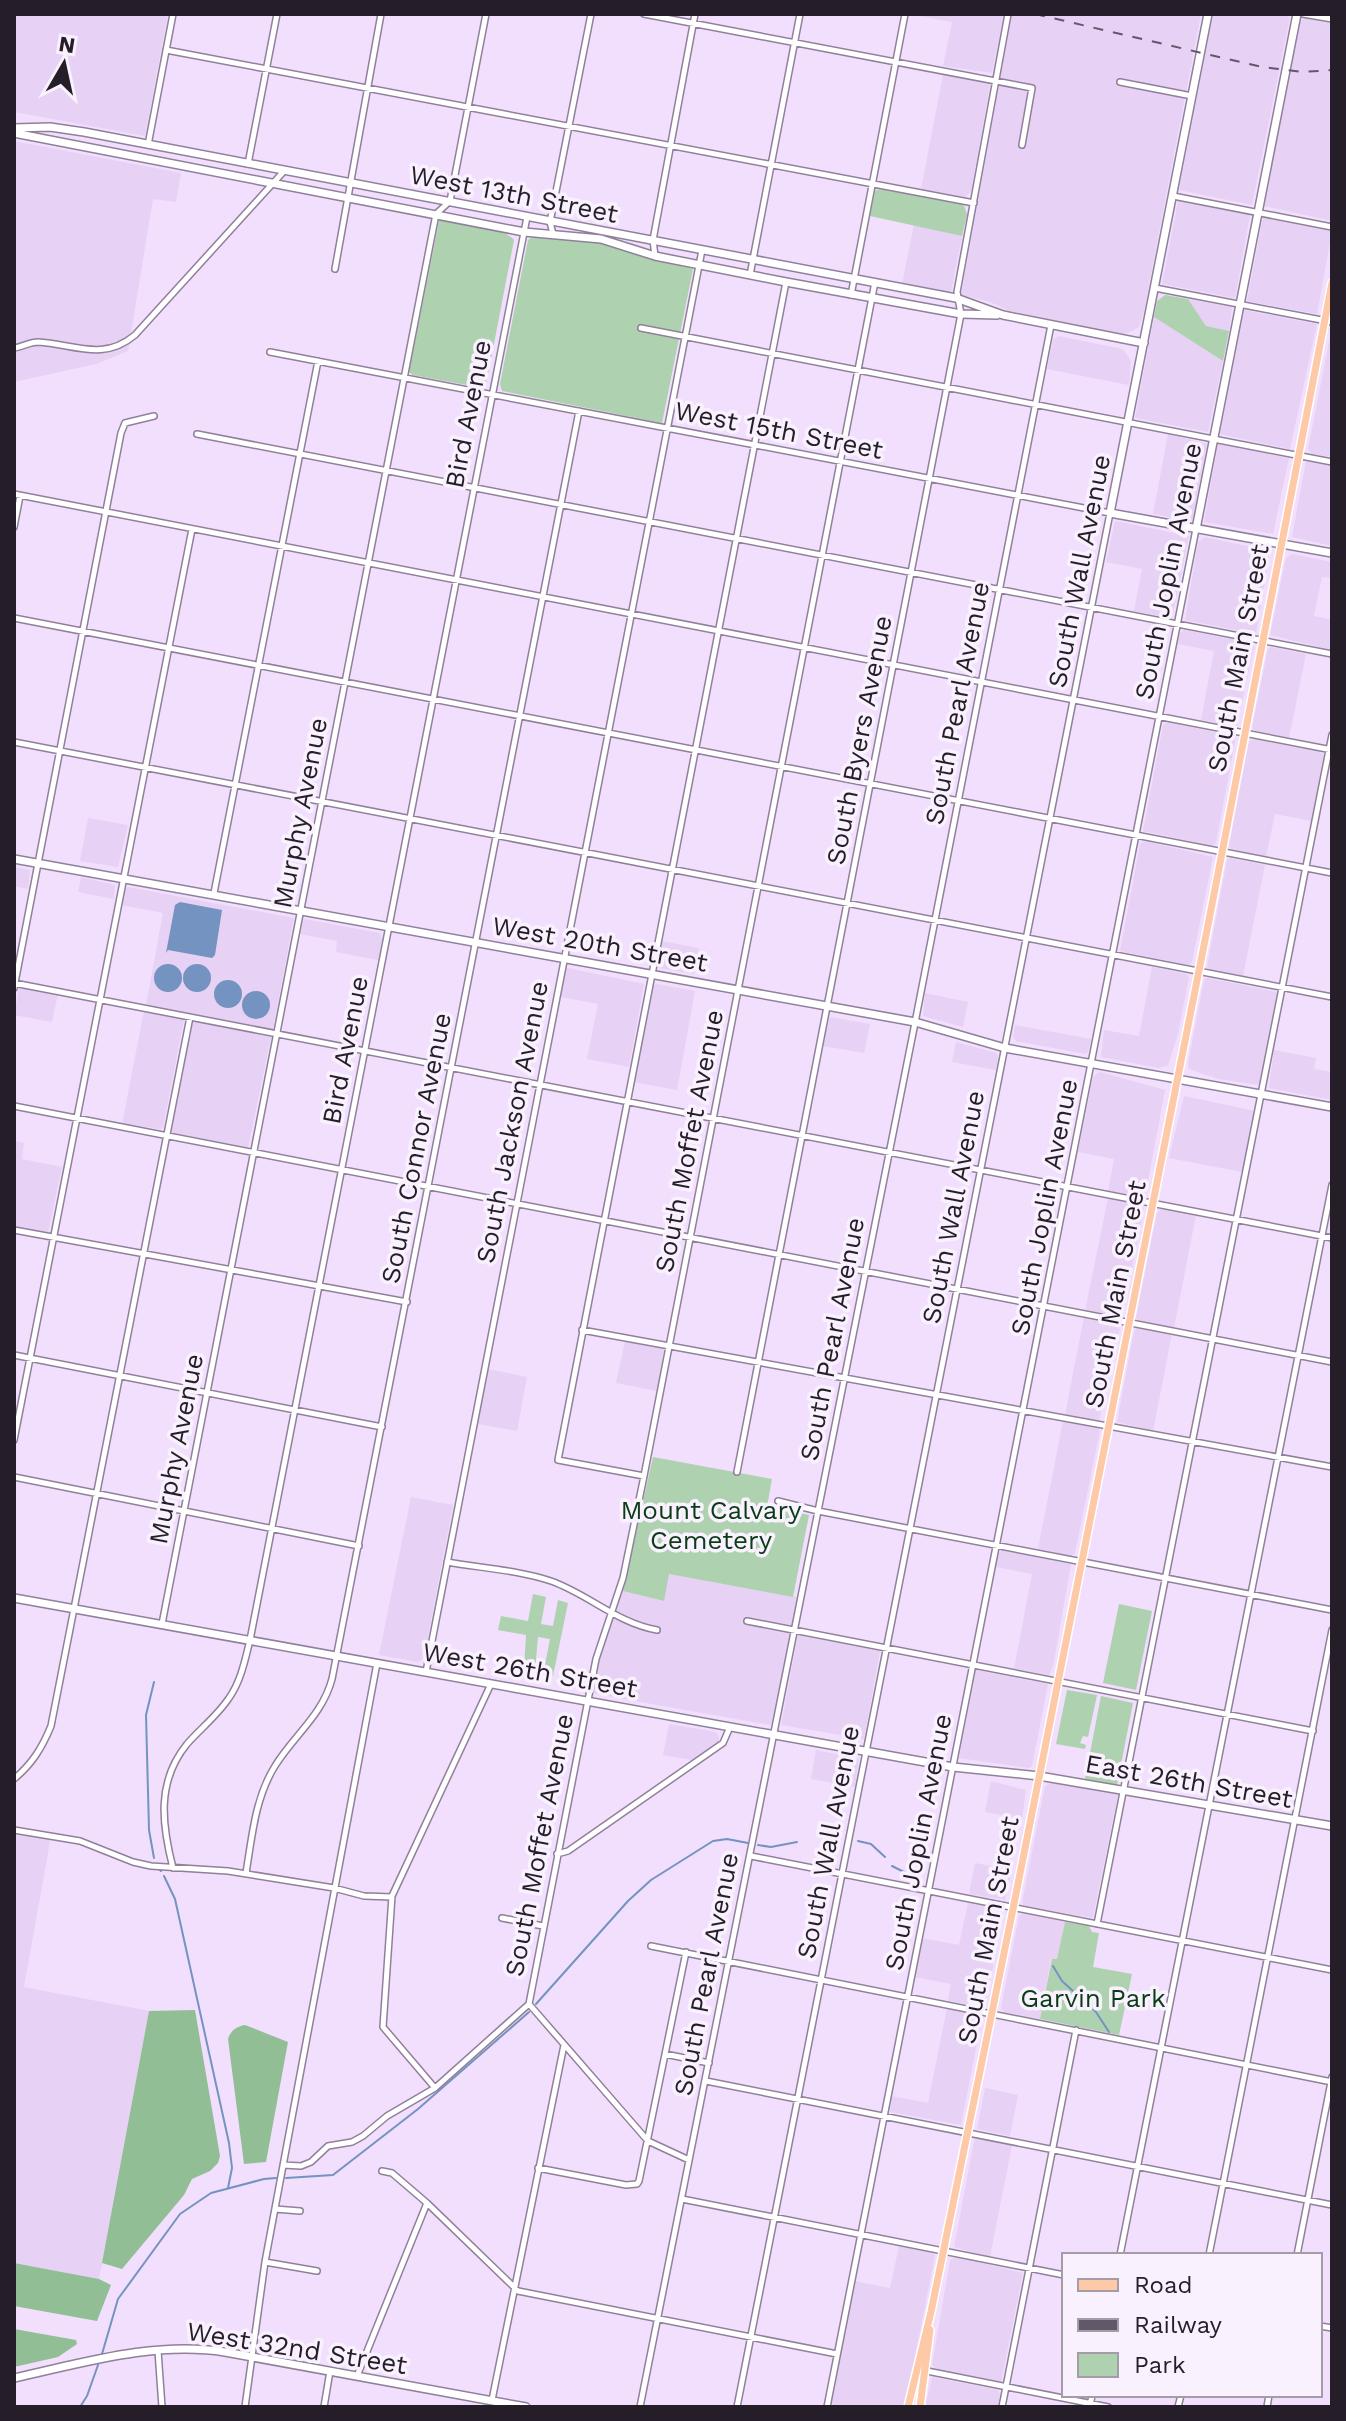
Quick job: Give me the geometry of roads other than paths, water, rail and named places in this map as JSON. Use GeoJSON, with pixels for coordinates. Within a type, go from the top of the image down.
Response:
{"type":"FeatureCollection","features":[{"type":"Feature","properties":{"kind":"main road","name":"South Main Street"},"geometry":{"type":"LineString","coordinates":[[908,2407],[931,2312],[1013,1909],[1280,543],[1328,322],[1332,283]]}},
{"type":"Feature","properties":{"kind":"main road","name":"South Main Street"},"geometry":{"type":"LineString","coordinates":[[920,2407],[927,2371],[931,2312]]}},
{"type":"Feature","properties":{"kind":"street"},"geometry":{"type":"LineString","coordinates":[[148,145],[173,14]]}},
{"type":"Feature","properties":{"kind":"street"},"geometry":{"type":"LineString","coordinates":[[253,179],[251,164],[277,14]]}},
{"type":"Feature","properties":{"kind":"street"},"geometry":{"type":"LineString","coordinates":[[335,269],[381,14]]}},
{"type":"Feature","properties":{"kind":"street"},"geometry":{"type":"LineString","coordinates":[[436,214],[450,201],[486,14]]}},
{"type":"Feature","properties":{"kind":"street"},"geometry":{"type":"LineString","coordinates":[[553,234],[550,222],[591,14]]}},
{"type":"Feature","properties":{"kind":"street"},"geometry":{"type":"LineString","coordinates":[[644,14],[1032,88],[1022,145]]}},
{"type":"Feature","properties":{"kind":"street"},"geometry":{"type":"LineString","coordinates":[[655,256],[653,240],[695,14]]}},
{"type":"Feature","properties":{"kind":"street"},"geometry":{"type":"LineString","coordinates":[[750,275],[800,14]]}},
{"type":"Feature","properties":{"kind":"street"},"geometry":{"type":"LineString","coordinates":[[851,295],[905,14]]}},
{"type":"Feature","properties":{"kind":"street","name":"South Byers Avenue"},"geometry":{"type":"LineString","coordinates":[[737,1472],[961,314],[956,298],[1008,14]]}},
{"type":"Feature","properties":{"kind":"street","name":"South Wall Avenue"},"geometry":{"type":"LineString","coordinates":[[737,2407],[1208,14]]}},
{"type":"Feature","properties":{"kind":"street"},"geometry":{"type":"LineString","coordinates":[[1300,14],[1332,19]]}},
{"type":"Feature","properties":{"kind":"street","name":"South Joplin Avenue"},"geometry":{"type":"LineString","coordinates":[[827,2407],[1258,212],[1300,14]]}},
{"type":"Feature","properties":{"kind":"street"},"geometry":{"type":"LineString","coordinates":[[166,50],[974,203]]}},
{"type":"Feature","properties":{"kind":"street"},"geometry":{"type":"LineString","coordinates":[[1120,82],[1192,96]]}},
{"type":"Feature","properties":{"kind":"street","name":"West 13th Street"},"geometry":{"type":"LineString","coordinates":[[14,130],[50,127],[450,201],[956,298],[1003,315],[1144,343]]}},
{"type":"Feature","properties":{"kind":"street","name":"West 13th Street"},"geometry":{"type":"LineString","coordinates":[[14,130],[158,162],[524,232],[601,239],[655,256],[872,299],[961,314],[1003,315]]}},
{"type":"Feature","properties":{"kind":"street"},"geometry":{"type":"LineString","coordinates":[[136,157],[139,143]]}},
{"type":"Feature","properties":{"kind":"street"},"geometry":{"type":"LineString","coordinates":[[158,162],[161,147]]}},
{"type":"Feature","properties":{"kind":"street"},"geometry":{"type":"LineString","coordinates":[[195,169],[198,154]]}},
{"type":"Feature","properties":{"kind":"street"},"geometry":{"type":"LineString","coordinates":[[216,173],[219,158]]}},
{"type":"Feature","properties":{"kind":"street"},"geometry":{"type":"LineString","coordinates":[[14,348],[34,341],[102,351],[123,344],[135,335],[285,170]]}},
{"type":"Feature","properties":{"kind":"street"},"geometry":{"type":"LineString","coordinates":[[297,188],[300,173]]}},
{"type":"Feature","properties":{"kind":"street"},"geometry":{"type":"LineString","coordinates":[[393,206],[397,192]]}},
{"type":"Feature","properties":{"kind":"street"},"geometry":{"type":"LineString","coordinates":[[1173,196],[1332,227]]}},
{"type":"Feature","properties":{"kind":"street"},"geometry":{"type":"LineString","coordinates":[[490,225],[493,210]]}},
{"type":"Feature","properties":{"kind":"street","name":"Murphy Avenue"},"geometry":{"type":"LineString","coordinates":[[162,1624],[436,214]]}},
{"type":"Feature","properties":{"kind":"street","name":"Bird Avenue"},"geometry":{"type":"LineString","coordinates":[[173,1868],[162,1815],[169,1775],[181,1751],[233,1693],[250,1640],[527,217]]}},
{"type":"Feature","properties":{"kind":"street","name":"South Jackson Avenue"},"geometry":{"type":"LineString","coordinates":[[426,1672],[702,250]]}},
{"type":"Feature","properties":{"kind":"street"},"geometry":{"type":"LineString","coordinates":[[796,284],[799,268]]}},
{"type":"Feature","properties":{"kind":"street"},"geometry":{"type":"LineString","coordinates":[[830,291],[833,275]]}},
{"type":"Feature","properties":{"kind":"street"},"geometry":{"type":"LineString","coordinates":[[644,1476],[558,1460],[786,282]]}},
{"type":"Feature","properties":{"kind":"street","name":"South Moffet Avenue"},"geometry":{"type":"LineString","coordinates":[[529,2004],[597,1654],[623,1578],[644,1476],[875,282]]}},
{"type":"Feature","properties":{"kind":"street"},"geometry":{"type":"LineString","coordinates":[[1155,288],[1328,322]]}},
{"type":"Feature","properties":{"kind":"street"},"geometry":{"type":"LineString","coordinates":[[908,305],[911,289]]}},
{"type":"Feature","properties":{"kind":"street","name":"South Pearl Avenue"},"geometry":{"type":"LineString","coordinates":[[640,2407],[890,1153],[1051,325]]}},
{"type":"Feature","properties":{"kind":"street"},"geometry":{"type":"LineString","coordinates":[[641,328],[1332,462]]}},
{"type":"Feature","properties":{"kind":"street","name":"West 15th Street"},"geometry":{"type":"LineString","coordinates":[[270,352],[929,480],[1332,553]]}},
{"type":"Feature","properties":{"kind":"street"},"geometry":{"type":"LineString","coordinates":[[214,893],[318,361]]}},
{"type":"Feature","properties":{"kind":"street","name":"South Connor Avenue"},"geometry":{"type":"LineString","coordinates":[[246,1873],[265,1786],[280,1759],[321,1708],[338,1656],[579,411]]}},
{"type":"Feature","properties":{"kind":"street"},"geometry":{"type":"LineString","coordinates":[[154,416],[130,421],[122,427],[14,985],[100,999],[1332,1238]]}},
{"type":"Feature","properties":{"kind":"street"},"geometry":{"type":"LineString","coordinates":[[197,434],[1332,654]]}},
{"type":"Feature","properties":{"kind":"street"},"geometry":{"type":"LineString","coordinates":[[14,527],[17,495],[1331,750]]}},
{"type":"Feature","properties":{"kind":"street"},"geometry":{"type":"LineString","coordinates":[[14,1440],[192,529]]}},
{"type":"Feature","properties":{"kind":"street"},"geometry":{"type":"LineString","coordinates":[[14,618],[1332,873]]}},
{"type":"Feature","properties":{"kind":"street"},"geometry":{"type":"LineString","coordinates":[[1097,1924],[1332,735]]}},
{"type":"Feature","properties":{"kind":"street"},"geometry":{"type":"LineString","coordinates":[[14,742],[1332,997]]}},
{"type":"Feature","properties":{"kind":"street","name":"West 20th Street"},"geometry":{"type":"LineString","coordinates":[[14,859],[122,876],[915,1022],[1005,1048],[1332,1107]]}},
{"type":"Feature","properties":{"kind":"street"},"geometry":{"type":"LineString","coordinates":[[14,1779],[43,1747],[51,1726],[190,1017]]}},
{"type":"Feature","properties":{"kind":"street"},"geometry":{"type":"LineString","coordinates":[[14,1106],[1332,1362]]}},
{"type":"Feature","properties":{"kind":"street"},"geometry":{"type":"LineString","coordinates":[[1120,2253],[1332,1185]]}},
{"type":"Feature","properties":{"kind":"street"},"geometry":{"type":"LineString","coordinates":[[14,1230],[407,1302]]}},
{"type":"Feature","properties":{"kind":"street"},"geometry":{"type":"LineString","coordinates":[[582,1330],[1332,1467]]}},
{"type":"Feature","properties":{"kind":"street"},"geometry":{"type":"LineString","coordinates":[[14,1355],[382,1427]]}},
{"type":"Feature","properties":{"kind":"street"},"geometry":{"type":"LineString","coordinates":[[14,1477],[359,1546]]}},
{"type":"Feature","properties":{"kind":"street"},"geometry":{"type":"LineString","coordinates":[[778,1501],[1332,1610]]}},
{"type":"Feature","properties":{"kind":"street"},"geometry":{"type":"LineString","coordinates":[[447,1562],[549,1580],[636,1626],[657,1630]]}},
{"type":"Feature","properties":{"kind":"street","name":"West 26th Street"},"geometry":{"type":"LineString","coordinates":[[14,1598],[953,1767],[1039,1776]]}},
{"type":"Feature","properties":{"kind":"street"},"geometry":{"type":"LineString","coordinates":[[747,1621],[1313,1731]]}},
{"type":"Feature","properties":{"kind":"street"},"geometry":{"type":"LineString","coordinates":[[1209,2253],[1332,1630]]}},
{"type":"Feature","properties":{"kind":"street"},"geometry":{"type":"LineString","coordinates":[[245,2407],[265,2262],[377,1663]]}},
{"type":"Feature","properties":{"kind":"street"},"geometry":{"type":"LineString","coordinates":[[435,2088],[383,2027],[392,1897],[491,1684]]}},
{"type":"Feature","properties":{"kind":"street"},"geometry":{"type":"LineString","coordinates":[[557,1854],[568,1851],[723,1743],[730,1726]]}},
{"type":"Feature","properties":{"kind":"street","name":"East 26th Street"},"geometry":{"type":"LineString","coordinates":[[1039,1776],[1332,1826]]}},
{"type":"Feature","properties":{"kind":"street"},"geometry":{"type":"LineString","coordinates":[[14,1830],[80,1841],[133,1862],[246,1873],[371,1897],[392,1897]]}},
{"type":"Feature","properties":{"kind":"street"},"geometry":{"type":"LineString","coordinates":[[751,1856],[1332,1970]]}},
{"type":"Feature","properties":{"kind":"street"},"geometry":{"type":"LineString","coordinates":[[502,1918],[543,1926]]}},
{"type":"Feature","properties":{"kind":"street"},"geometry":{"type":"LineString","coordinates":[[651,1946],[1332,2080],[1297,2253]]}},
{"type":"Feature","properties":{"kind":"street"},"geometry":{"type":"LineString","coordinates":[[538,2168],[632,2185],[639,2181],[686,1952]]}},
{"type":"Feature","properties":{"kind":"street"},"geometry":{"type":"LineString","coordinates":[[283,2165],[301,2166],[311,2162],[328,2146],[358,2139],[387,2116],[435,2088],[529,2004],[648,2141],[690,2160]]}},
{"type":"Feature","properties":{"kind":"street"},"geometry":{"type":"LineString","coordinates":[[1002,2407],[1076,2030]]}},
{"type":"Feature","properties":{"kind":"street"},"geometry":{"type":"LineString","coordinates":[[492,2401],[564,2045]]}},
{"type":"Feature","properties":{"kind":"street"},"geometry":{"type":"LineString","coordinates":[[665,2054],[709,2063]]}},
{"type":"Feature","properties":{"kind":"street"},"geometry":{"type":"LineString","coordinates":[[706,2081],[1332,2205]]}},
{"type":"Feature","properties":{"kind":"street"},"geometry":{"type":"LineString","coordinates":[[382,2171],[392,2173],[427,2203],[518,2291],[837,2354]]}},
{"type":"Feature","properties":{"kind":"street"},"geometry":{"type":"LineString","coordinates":[[682,2199],[1062,2275]]}},
{"type":"Feature","properties":{"kind":"street"},"geometry":{"type":"LineString","coordinates":[[357,2376],[427,2203]]}},
{"type":"Feature","properties":{"kind":"street"},"geometry":{"type":"LineString","coordinates":[[275,2209],[300,2211]]}},
{"type":"Feature","properties":{"kind":"street"},"geometry":{"type":"LineString","coordinates":[[265,2262],[317,2271]]}},
{"type":"Feature","properties":{"kind":"street"},"geometry":{"type":"LineString","coordinates":[[158,2350],[162,2407]]}},
{"type":"Feature","properties":{"kind":"street","name":"West 32nd Street"},"geometry":{"type":"LineString","coordinates":[[14,2378],[158,2350],[209,2350],[501,2405],[526,2407]]}},
{"type":"Feature","properties":{"kind":"street"},"geometry":{"type":"LineString","coordinates":[[324,2407],[330,2371]]}},
{"type":"Feature","properties":{"kind":"street"},"geometry":{"type":"LineString","coordinates":[[927,2371],[1108,2407]]}},
{"type":"Feature","properties":{"kind":"water"},"geometry":{"type":"Polygon","coordinates":[[[180,902],[222,910],[212,958],[168,950],[166,953],[175,905],[180,902]]]}},
{"type":"Feature","properties":{"kind":"water"},"geometry":{"type":"Polygon","coordinates":[[[168,964],[178,968],[182,978],[178,988],[168,992],[158,988],[154,978],[158,968],[168,964]]]}},
{"type":"Feature","properties":{"kind":"water"},"geometry":{"type":"Polygon","coordinates":[[[197,964],[207,968],[211,978],[207,988],[197,992],[187,988],[183,978],[187,968],[197,964]]]}},
{"type":"Feature","properties":{"kind":"water"},"geometry":{"type":"Polygon","coordinates":[[[228,980],[238,984],[242,994],[238,1004],[228,1008],[218,1004],[214,994],[218,984],[228,980]]]}},
{"type":"Feature","properties":{"kind":"water"},"geometry":{"type":"Polygon","coordinates":[[[256,991],[266,995],[270,1005],[266,1015],[256,1019],[246,1015],[242,1005],[246,995],[256,991]]]}},
{"type":"Feature","properties":{"kind":"waterway"},"geometry":{"type":"LineString","coordinates":[[154,1682],[146,1715],[149,1830],[154,1858]]}},
{"type":"Feature","properties":{"kind":"waterway"},"geometry":{"type":"LineString","coordinates":[[536,2004],[628,1901],[651,1880],[713,1841],[727,1839],[748,1843]]}},
{"type":"Feature","properties":{"kind":"waterway"},"geometry":{"type":"LineString","coordinates":[[858,1841],[871,1844],[885,1857]]}},
{"type":"Feature","properties":{"kind":"waterway"},"geometry":{"type":"LineString","coordinates":[[758,1845],[771,1847],[797,1842]]}},
{"type":"Feature","properties":{"kind":"waterway"},"geometry":{"type":"LineString","coordinates":[[892,1866],[916,1878]]}},
{"type":"Feature","properties":{"kind":"waterway"},"geometry":{"type":"LineString","coordinates":[[164,1876],[175,1899],[229,2143],[232,2168],[228,2188]]}},
{"type":"Feature","properties":{"kind":"waterway"},"geometry":{"type":"LineString","coordinates":[[1053,1966],[1062,1981],[1096,2012],[1109,2032]]}},
{"type":"Feature","properties":{"kind":"waterway"},"geometry":{"type":"LineString","coordinates":[[286,2178],[333,2175],[418,2109],[529,2012]]}},
{"type":"Feature","properties":{"kind":"waterway"},"geometry":{"type":"LineString","coordinates":[[102,2354],[118,2299],[180,2214],[211,2193],[276,2178]]}},
{"type":"Feature","properties":{"kind":"waterway"},"geometry":{"type":"LineString","coordinates":[[80,2407],[98,2365]]}},
{"type":"Feature","properties":{"kind":"railway"},"geometry":{"type":"LineString","coordinates":[[1035,14],[1262,67],[1303,72],[1332,70]]}},
{"type":"Feature","properties":{"kind":"park label","name":"Mount Calvary Cemetery"},"geometry":{"type":"Point","coordinates":[711,1525]}},
{"type":"Feature","properties":{"kind":"park label","name":"Garvin Park"},"geometry":{"type":"Point","coordinates":[1093,1998]}}]}
